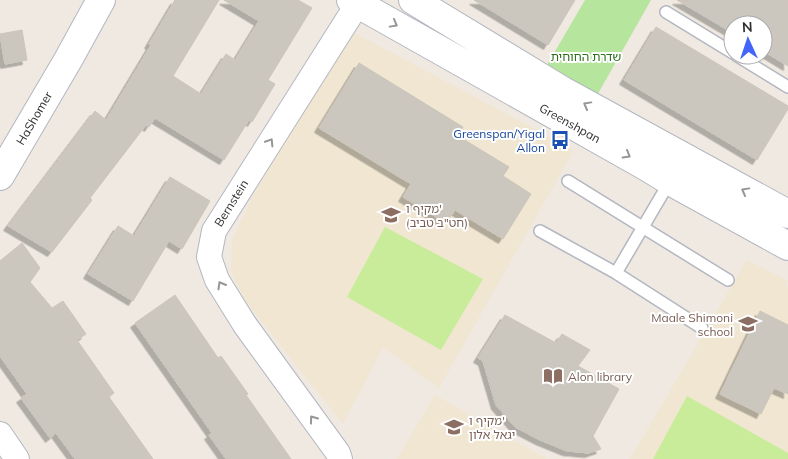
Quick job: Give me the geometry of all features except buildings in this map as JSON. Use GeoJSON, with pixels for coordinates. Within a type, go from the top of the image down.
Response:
{"type":"FeatureCollection","features":[{"type":"Feature","properties":{"kind":"street","name":"HaShomer"},"geometry":{"type":"LineString","coordinates":[[68,60],[93,0]]}},
{"type":"Feature","properties":{"kind":"street","name":"HaShomer"},"geometry":{"type":"LineString","coordinates":[[0,176],[101,0]]}},
{"type":"Feature","properties":{"kind":"street","name":"Greenshpan"},"geometry":{"type":"LineString","coordinates":[[413,0],[562,91],[786,208]]}},
{"type":"Feature","properties":{"kind":"street","name":"Greenshpan"},"geometry":{"type":"LineString","coordinates":[[357,1],[670,181],[779,241]]}},
{"type":"Feature","properties":{"kind":"street","name":"Bernstein"},"geometry":{"type":"LineString","coordinates":[[340,459],[338,453],[245,324],[217,280],[209,257],[214,231],[357,1]]}},
{"type":"Feature","properties":{"kind":"street"},"geometry":{"type":"LineString","coordinates":[[779,241],[786,208]]}},
{"type":"Feature","properties":{"kind":"street"},"geometry":{"type":"LineString","coordinates":[[0,434],[17,459]]}},
{"type":"Feature","properties":{"kind":"lane"},"geometry":{"type":"LineString","coordinates":[[666,12],[723,47]]}},
{"type":"Feature","properties":{"kind":"lane"},"geometry":{"type":"LineString","coordinates":[[752,65],[788,87]]}},
{"type":"Feature","properties":{"kind":"lane"},"geometry":{"type":"LineString","coordinates":[[568,181],[728,280]]}},
{"type":"Feature","properties":{"kind":"lane"},"geometry":{"type":"LineString","coordinates":[[616,273],[670,181]]}},
{"type":"Feature","properties":{"kind":"lane"},"geometry":{"type":"LineString","coordinates":[[540,231],[616,273],[702,328]]}},
{"type":"Feature","properties":{"kind":"shaded area","name":"מקיף ו' (חט\"ב טביב)"},"geometry":{"type":"Polygon","coordinates":[[[351,31],[574,150],[439,388],[383,347],[343,424],[244,299],[231,271],[232,240],[256,190],[351,31]]]}},
{"type":"Feature","properties":{"kind":"shaded area","name":"Maale Shimoni school"},"geometry":{"type":"Polygon","coordinates":[[[747,260],[788,281],[786,285],[788,287],[788,459],[630,459],[747,260]]]}},
{"type":"Feature","properties":{"kind":"shaded area","name":"מקיף ו' יגאל אלון"},"geometry":{"type":"Polygon","coordinates":[[[435,395],[547,459],[397,459],[435,395]]]}},
{"type":"Feature","properties":{"kind":"green space","name":"שדרת החוחית"},"geometry":{"type":"Polygon","coordinates":[[[585,0],[651,0],[591,106],[540,77],[585,0]]]}},
{"type":"Feature","properties":{"kind":"green space"},"geometry":{"type":"Polygon","coordinates":[[[385,227],[483,279],[441,350],[347,297],[385,227]]]}},
{"type":"Feature","properties":{"kind":"green space"},"geometry":{"type":"Polygon","coordinates":[[[687,396],[788,453],[788,459],[653,459],[687,396]]]}},
{"type":"Feature","properties":{"kind":"place","name":"Greenspan/Yigal Allon"},"geometry":{"type":"Point","coordinates":[560,140]}},
{"type":"Feature","properties":{"kind":"place","name":"מקיף ו' (חט\"ב טביב)"},"geometry":{"type":"Point","coordinates":[391,215]}},
{"type":"Feature","properties":{"kind":"place","name":"Maale Shimoni school"},"geometry":{"type":"Point","coordinates":[748,324]}},
{"type":"Feature","properties":{"kind":"place","name":"Alon library"},"geometry":{"type":"Point","coordinates":[553,376]}},
{"type":"Feature","properties":{"kind":"place","name":"מקיף ו' יגאל אלון"},"geometry":{"type":"Point","coordinates":[454,427]}}]}
